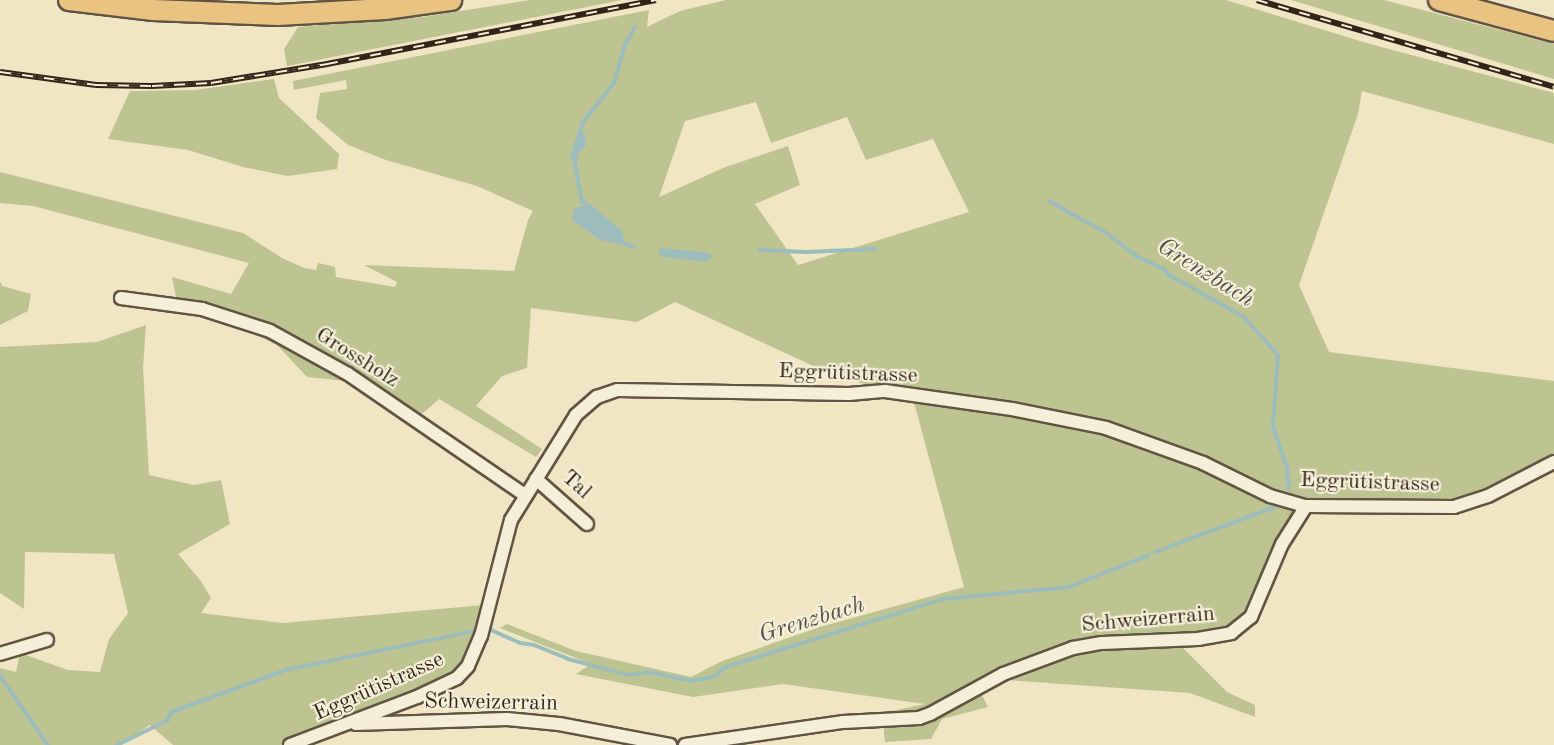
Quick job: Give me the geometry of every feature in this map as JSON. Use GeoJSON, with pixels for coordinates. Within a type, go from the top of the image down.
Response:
{"type":"FeatureCollection","features":[{"type":"Feature","properties":{"kind":"main road"},"geometry":{"type":"LineString","coordinates":[[69,0],[153,10],[278,15],[373,10],[451,0]]}},
{"type":"Feature","properties":{"kind":"main road"},"geometry":{"type":"LineString","coordinates":[[1439,0],[1554,32]]}},
{"type":"Feature","properties":{"kind":"street","name":"Grossholz"},"geometry":{"type":"LineString","coordinates":[[121,298],[202,309],[270,331],[348,374],[525,495]]}},
{"type":"Feature","properties":{"kind":"street","name":"Eggrütistrasse"},"geometry":{"type":"LineString","coordinates":[[290,745],[316,740],[345,724],[417,697],[457,678],[468,666],[481,636],[506,533],[525,495],[576,415],[597,397],[617,390],[849,394],[885,391],[1012,409],[1106,428],[1203,463],[1270,496],[1306,506],[1454,507],[1488,496],[1554,462]]}},
{"type":"Feature","properties":{"kind":"street"},"geometry":{"type":"LineString","coordinates":[[1539,471],[1554,472]]}},
{"type":"Feature","properties":{"kind":"street","name":"Tal"},"geometry":{"type":"LineString","coordinates":[[536,479],[587,524]]}},
{"type":"Feature","properties":{"kind":"street","name":"Schweizerrain"},"geometry":{"type":"LineString","coordinates":[[685,745],[843,722],[920,718],[1003,674],[1062,650],[1102,643],[1198,639],[1231,633],[1251,617],[1282,544],[1306,506]]}},
{"type":"Feature","properties":{"kind":"street"},"geometry":{"type":"LineString","coordinates":[[0,654],[47,640]]}},
{"type":"Feature","properties":{"kind":"street","name":"Schweizerrain"},"geometry":{"type":"LineString","coordinates":[[345,724],[507,719],[559,724],[670,745]]}},
{"type":"Feature","properties":{"kind":"green space"},"geometry":{"type":"Polygon","coordinates":[[[530,0],[622,0],[287,66],[284,49],[298,27],[422,17],[530,0]]]}},
{"type":"Feature","properties":{"kind":"green space"},"geometry":{"type":"Polygon","coordinates":[[[726,0],[1226,0],[1370,44],[1554,93],[1554,144],[1362,91],[1358,114],[1299,285],[1329,352],[1554,381],[1554,462],[1454,507],[1306,506],[1242,626],[1176,641],[1227,692],[1255,705],[1255,717],[1190,693],[1007,680],[981,693],[988,707],[942,719],[931,739],[885,742],[882,713],[925,704],[783,684],[693,697],[576,674],[591,664],[500,628],[507,624],[576,651],[691,677],[722,661],[820,627],[964,587],[912,395],[885,391],[822,370],[675,302],[637,322],[531,308],[527,368],[502,376],[476,406],[542,449],[536,457],[439,399],[412,423],[345,381],[307,377],[277,345],[176,297],[172,277],[231,294],[249,263],[33,206],[0,203],[0,172],[243,233],[282,258],[304,268],[316,270],[318,263],[335,267],[336,277],[395,287],[397,282],[364,265],[514,271],[528,220],[533,211],[477,186],[386,160],[348,145],[316,118],[320,93],[347,89],[346,80],[294,90],[293,81],[649,10],[647,27],[680,11],[726,0]],[[756,102],[685,121],[659,197],[723,168],[788,146],[800,185],[755,204],[798,265],[969,212],[933,139],[866,160],[847,117],[771,143],[756,102]]]}},
{"type":"Feature","properties":{"kind":"green space"},"geometry":{"type":"Polygon","coordinates":[[[1291,0],[1384,0],[1554,44],[1554,79],[1291,0]]]}},
{"type":"Feature","properties":{"kind":"green space"},"geometry":{"type":"Polygon","coordinates":[[[274,79],[279,98],[339,154],[337,169],[288,176],[243,167],[188,150],[108,139],[130,91],[195,90],[274,79]]]}},
{"type":"Feature","properties":{"kind":"green space"},"geometry":{"type":"Polygon","coordinates":[[[0,281],[2,286],[31,294],[28,311],[0,325],[0,281]]]}},
{"type":"Feature","properties":{"kind":"green space"},"geometry":{"type":"Polygon","coordinates":[[[146,325],[143,368],[149,475],[194,485],[221,480],[230,524],[178,554],[201,581],[211,598],[201,613],[283,623],[484,605],[484,624],[457,678],[290,745],[173,745],[150,725],[121,745],[0,745],[0,668],[16,672],[20,653],[68,670],[100,672],[109,639],[128,613],[114,554],[25,552],[24,609],[0,593],[0,347],[97,342],[146,325]]]}},
{"type":"Feature","properties":{"kind":"water"},"geometry":{"type":"Polygon","coordinates":[[[578,131],[585,134],[586,145],[572,161],[570,158],[578,131]]]}},
{"type":"Feature","properties":{"kind":"water"},"geometry":{"type":"Polygon","coordinates":[[[580,206],[592,206],[614,224],[623,236],[620,244],[600,240],[572,220],[573,210],[580,206]]]}},
{"type":"Feature","properties":{"kind":"water"},"geometry":{"type":"Polygon","coordinates":[[[658,249],[712,255],[706,262],[665,257],[660,256],[658,249]]]}},
{"type":"Feature","properties":{"kind":"waterway","name":"Grenzbach"},"geometry":{"type":"LineString","coordinates":[[579,136],[583,122],[614,83],[625,45],[635,27]]}},
{"type":"Feature","properties":{"kind":"waterway","name":"Grenzbach"},"geometry":{"type":"LineString","coordinates":[[576,156],[575,165],[582,201],[592,208]]}},
{"type":"Feature","properties":{"kind":"waterway","name":"Grenzbach"},"geometry":{"type":"LineString","coordinates":[[1049,201],[1108,234],[1136,256],[1164,269],[1169,275],[1244,317],[1278,355],[1273,426],[1287,468],[1289,489]]}},
{"type":"Feature","properties":{"kind":"waterway","name":"Grenzbach"},"geometry":{"type":"LineString","coordinates":[[616,228],[620,231],[623,243],[634,247]]}},
{"type":"Feature","properties":{"kind":"waterway","name":"Grenzbach"},"geometry":{"type":"LineString","coordinates":[[759,250],[806,252],[875,249]]}},
{"type":"Feature","properties":{"kind":"waterway","name":"Grenzbach"},"geometry":{"type":"LineString","coordinates":[[1155,552],[1275,507]]}},
{"type":"Feature","properties":{"kind":"waterway","name":"Grenzbach"},"geometry":{"type":"LineString","coordinates":[[491,630],[520,643],[534,645],[568,659],[628,675],[649,672],[692,681],[713,677],[726,667],[943,599],[1069,587],[1149,555]]}},
{"type":"Feature","properties":{"kind":"waterway"},"geometry":{"type":"LineString","coordinates":[[117,745],[168,720],[171,712],[286,670],[475,631]]}},
{"type":"Feature","properties":{"kind":"waterway"},"geometry":{"type":"LineString","coordinates":[[0,676],[48,745]]}},
{"type":"Feature","properties":{"kind":"railway"},"geometry":{"type":"LineString","coordinates":[[0,72],[96,85],[152,86],[211,83],[327,64],[656,0]]}},
{"type":"Feature","properties":{"kind":"railway"},"geometry":{"type":"LineString","coordinates":[[1257,0],[1554,87]]}}]}
